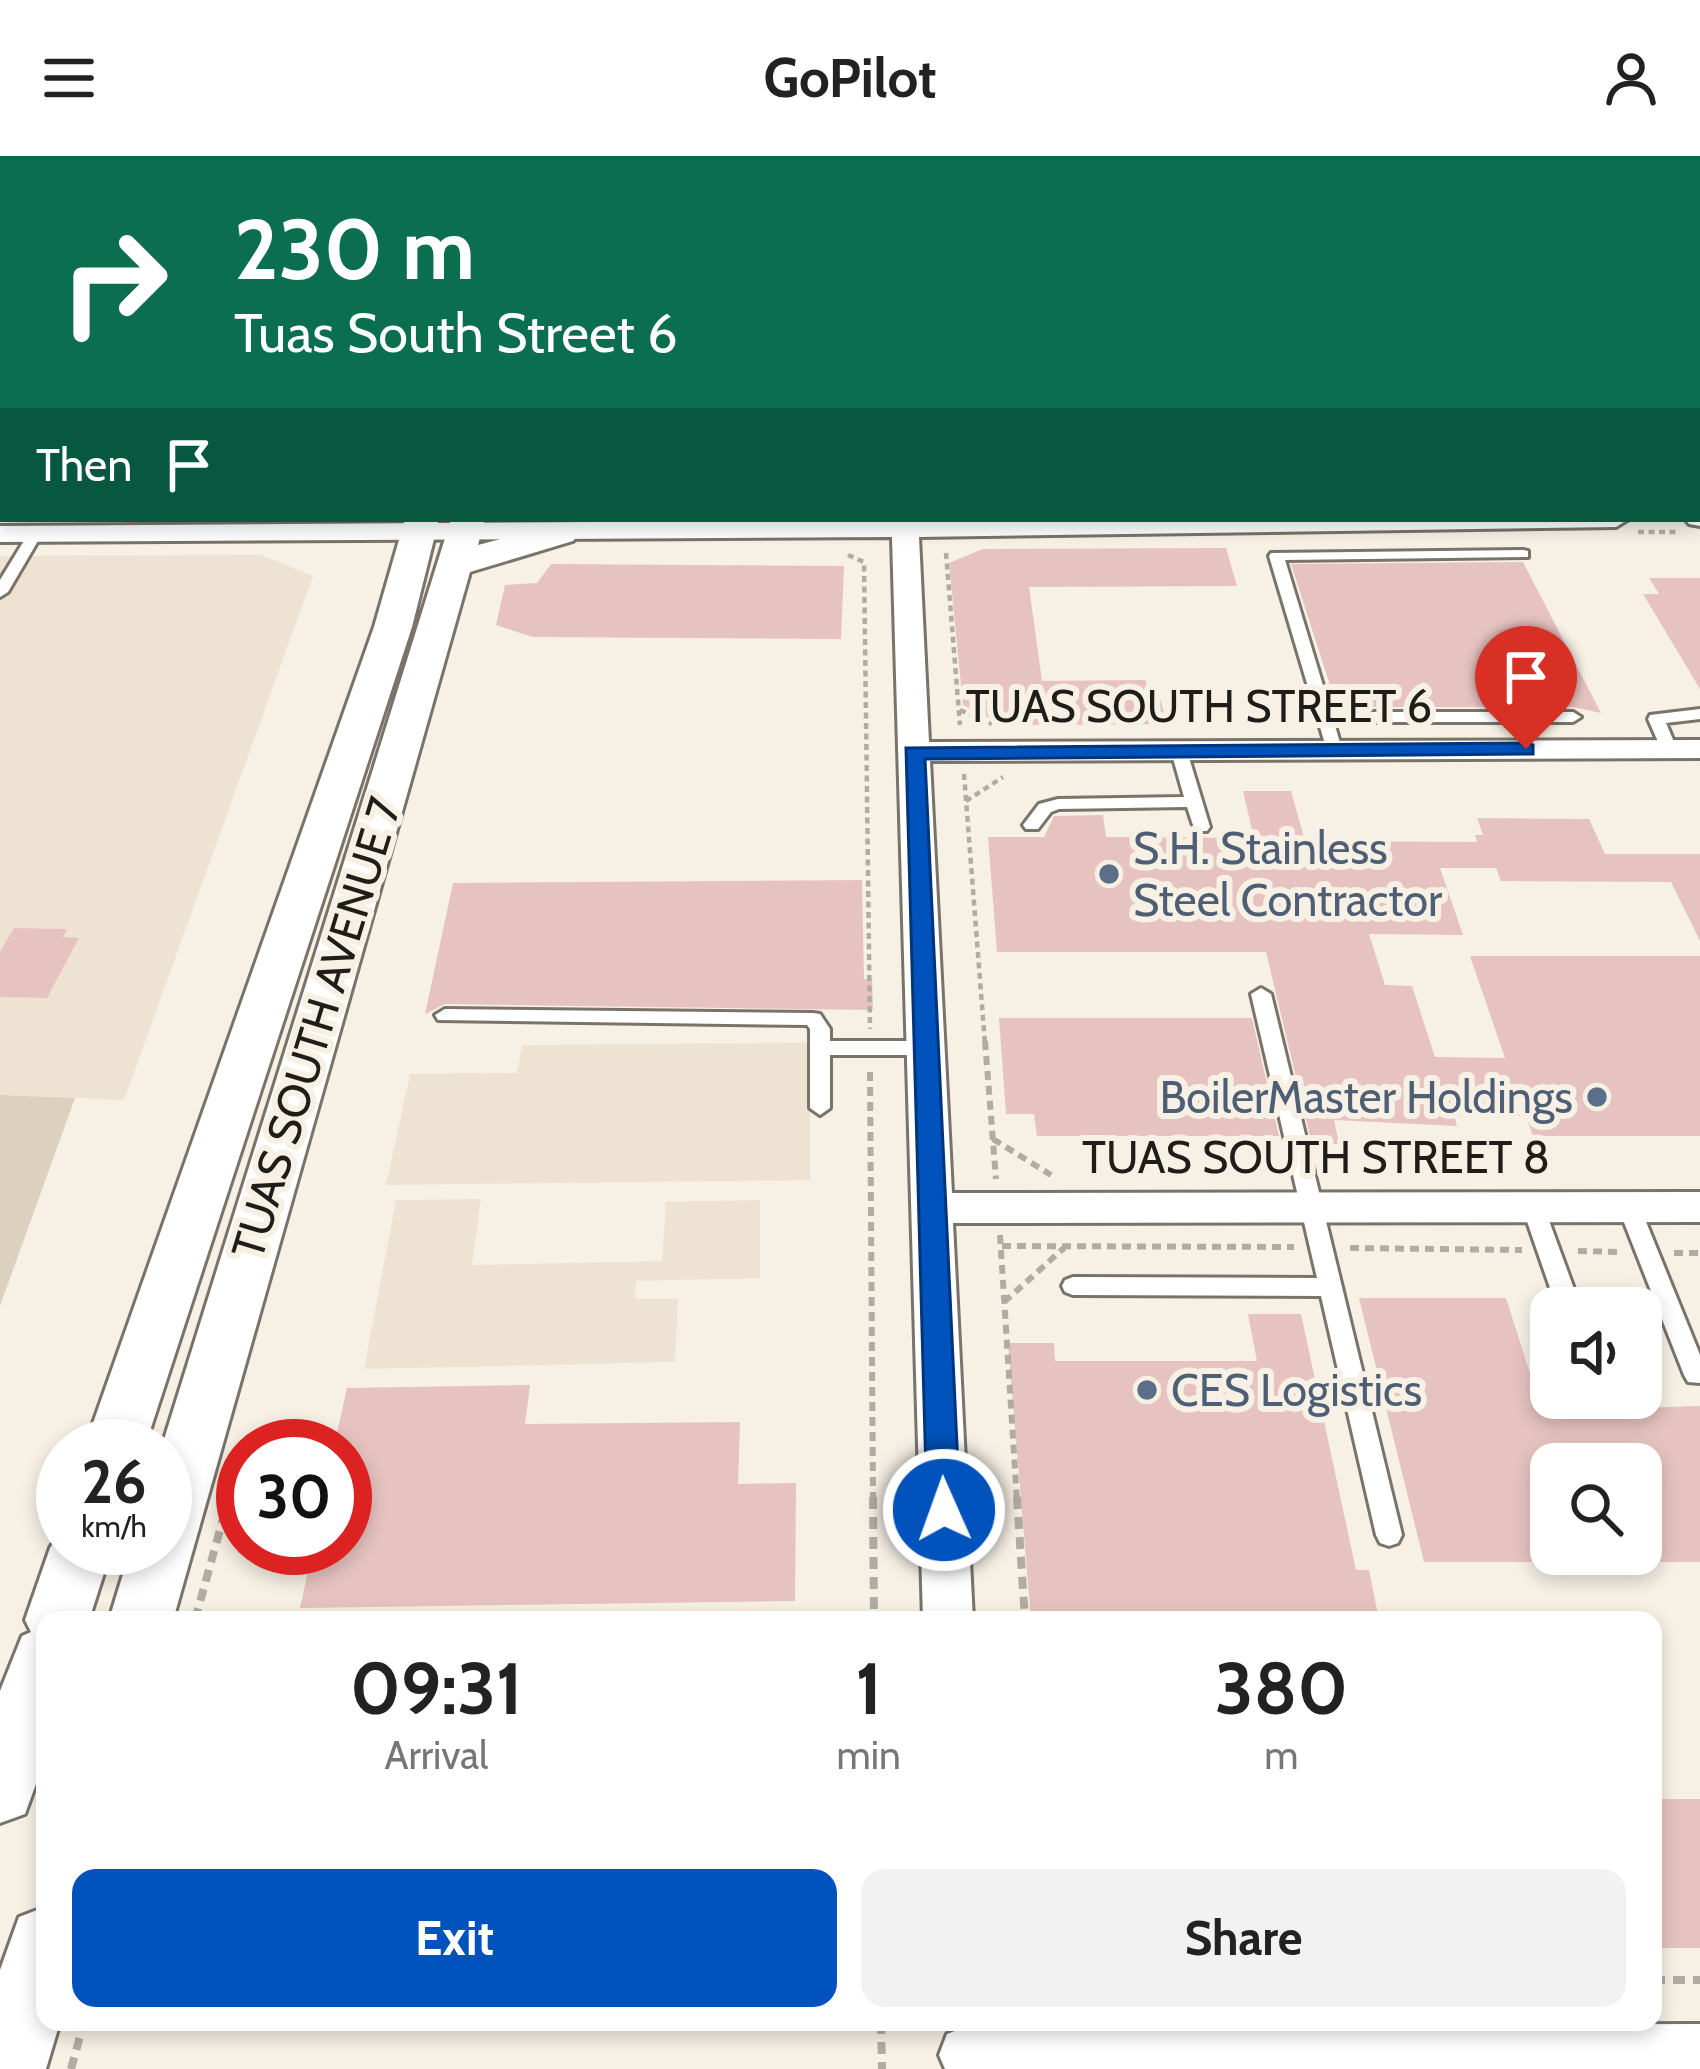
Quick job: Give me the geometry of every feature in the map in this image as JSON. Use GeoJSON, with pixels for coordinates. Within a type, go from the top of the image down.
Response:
{"type":"FeatureCollection","features":[{"type":"Feature","properties":{"kind":"street"},"geometry":{"type":"LineString","coordinates":[[0,534],[279,532],[511,544],[561,534],[1379,522]]}},
{"type":"Feature","properties":{"kind":"street"},"geometry":{"type":"LineString","coordinates":[[279,532],[322,524],[439,539]]}},
{"type":"Feature","properties":{"kind":"street"},"geometry":{"type":"LineString","coordinates":[[905,528],[948,1611]]}},
{"type":"Feature","properties":{"kind":"street","name":"TUAS SOUTH AVENUE 7"},"geometry":{"type":"LineString","coordinates":[[125,1419],[439,539]]}},
{"type":"Feature","properties":{"kind":"street","name":"TUAS SOUTH AVENUE 7"},"geometry":{"type":"LineString","coordinates":[[192,1440],[439,539]]}},
{"type":"Feature","properties":{"kind":"street","name":"TUAS SOUTH STREET 6"},"geometry":{"type":"LineString","coordinates":[[914,752],[1685,749]]}},
{"type":"Feature","properties":{"kind":"street","name":"TUAS SOUTH STREET 8"},"geometry":{"type":"LineString","coordinates":[[933,1208],[1700,1207]]}},
{"type":"Feature","properties":{"kind":"street"},"geometry":{"type":"LineString","coordinates":[[60,1611],[72,1575]]}},
{"type":"Feature","properties":{"kind":"street"},"geometry":{"type":"LineString","coordinates":[[144,1611],[154,1575]]}},
{"type":"Feature","properties":{"kind":"street"},"geometry":{"type":"LineString","coordinates":[[0,1791],[36,1683]]}},
{"type":"Feature","properties":{"kind":"street"},"geometry":{"type":"LineString","coordinates":[[8,2069],[36,1974]]}},
{"type":"Feature","properties":{"kind":"street"},"geometry":{"type":"LineString","coordinates":[[968,2049],[1618,2061],[1700,2054]]}},
{"type":"Feature","properties":{"kind":"lane"},"geometry":{"type":"LineString","coordinates":[[0,592],[35,534]]}},
{"type":"Feature","properties":{"kind":"lane"},"geometry":{"type":"LineString","coordinates":[[1334,750],[1276,556],[1523,554]]}},
{"type":"Feature","properties":{"kind":"lane"},"geometry":{"type":"LineString","coordinates":[[1685,749],[1656,719],[1700,714]]}},
{"type":"Feature","properties":{"kind":"lane"},"geometry":{"type":"LineString","coordinates":[[1324,717],[1573,717]]}},
{"type":"Feature","properties":{"kind":"lane"},"geometry":{"type":"LineString","coordinates":[[1179,751],[1201,826]]}},
{"type":"Feature","properties":{"kind":"lane"},"geometry":{"type":"LineString","coordinates":[[1032,825],[1046,808],[1058,804],[1194,802]]}},
{"type":"Feature","properties":{"kind":"lane"},"geometry":{"type":"LineString","coordinates":[[1261,994],[1389,1535]]}},
{"type":"Feature","properties":{"kind":"lane"},"geometry":{"type":"LineString","coordinates":[[445,1015],[801,1017],[819,1024],[820,1108]]}},
{"type":"Feature","properties":{"kind":"lane"},"geometry":{"type":"LineString","coordinates":[[820,1048],[926,1048]]}},
{"type":"Feature","properties":{"kind":"lane"},"geometry":{"type":"LineString","coordinates":[[1533,1207],[1562,1287]]}},
{"type":"Feature","properties":{"kind":"lane"},"geometry":{"type":"LineString","coordinates":[[1629,1207],[1696,1375]]}},
{"type":"Feature","properties":{"kind":"lane"},"geometry":{"type":"LineString","coordinates":[[1073,1286],[1333,1287]]}},
{"type":"Feature","properties":{"kind":"path"},"geometry":{"type":"LineString","coordinates":[[949,541],[945,542],[1024,1611]]}},
{"type":"Feature","properties":{"kind":"path"},"geometry":{"type":"LineString","coordinates":[[958,710],[994,725]]}},
{"type":"Feature","properties":{"kind":"path"},"geometry":{"type":"LineString","coordinates":[[966,801],[1005,776]]}},
{"type":"Feature","properties":{"kind":"path"},"geometry":{"type":"LineString","coordinates":[[992,1139],[1053,1176]]}},
{"type":"Feature","properties":{"kind":"path"},"geometry":{"type":"LineString","coordinates":[[1004,1302],[1066,1246]]}},
{"type":"Feature","properties":{"kind":"path"},"geometry":{"type":"LineString","coordinates":[[874,1599],[874,1611]]}},
{"type":"Feature","properties":{"kind":"path"},"geometry":{"type":"LineString","coordinates":[[1662,1980],[1700,1980]]}},
{"type":"Feature","properties":{"kind":"path"},"geometry":{"type":"LineString","coordinates":[[71,2069],[82,2031]]}},
{"type":"Feature","properties":{"kind":"path"},"geometry":{"type":"LineString","coordinates":[[881,2031],[882,2069]]}},
{"type":"Feature","properties":{"kind":"shaded area"},"geometry":{"type":"Polygon","coordinates":[[[261,555],[313,576],[124,1100],[0,1095],[0,556],[261,555]]]}},
{"type":"Feature","properties":{"kind":"shaded area"},"geometry":{"type":"Polygon","coordinates":[[[810,1043],[810,1180],[386,1185],[410,1074],[517,1073],[522,1045],[810,1043]]]}},
{"type":"Feature","properties":{"kind":"shaded area"},"geometry":{"type":"Polygon","coordinates":[[[0,1095],[75,1098],[0,1306],[0,1095]]]}},
{"type":"Feature","properties":{"kind":"shaded area"},"geometry":{"type":"Polygon","coordinates":[[[481,1199],[472,1265],[662,1261],[666,1202],[760,1200],[760,1278],[636,1281],[635,1299],[678,1299],[675,1362],[364,1369],[396,1200],[481,1199]]]}},
{"type":"Feature","properties":{"kind":"building"},"geometry":{"type":"Polygon","coordinates":[[[1226,548],[1237,586],[1029,587],[1042,681],[1145,680],[1147,686],[1157,686],[1167,724],[1003,725],[963,705],[949,563],[983,549],[1226,548]]]}},
{"type":"Feature","properties":{"kind":"building"},"geometry":{"type":"Polygon","coordinates":[[[1523,562],[1601,713],[1573,707],[1337,707],[1291,564],[1523,562]]]}},
{"type":"Feature","properties":{"kind":"building"},"geometry":{"type":"Polygon","coordinates":[[[551,564],[844,566],[841,639],[532,637],[496,625],[505,585],[537,583],[551,564]]]}},
{"type":"Feature","properties":{"kind":"building"},"geometry":{"type":"Polygon","coordinates":[[[1649,578],[1700,578],[1700,689],[1643,594],[1659,594],[1649,578]]]}},
{"type":"Feature","properties":{"kind":"building"},"geometry":{"type":"Polygon","coordinates":[[[1243,791],[1291,791],[1305,841],[1477,842],[1475,835],[1483,835],[1477,818],[1589,819],[1605,854],[1700,854],[1700,941],[1671,882],[1501,881],[1496,868],[1440,868],[1463,935],[1369,934],[1385,985],[1412,986],[1435,1057],[1505,1058],[1470,956],[1700,956],[1700,1136],[1533,1136],[1526,1116],[1454,1116],[1457,1126],[1334,1120],[1339,1144],[1312,1144],[1266,952],[997,952],[988,837],[1044,837],[1054,816],[1103,815],[1106,837],[1254,838],[1243,791]]]}},
{"type":"Feature","properties":{"kind":"building"},"geometry":{"type":"Polygon","coordinates":[[[862,880],[864,979],[872,979],[873,1010],[445,1004],[425,1014],[453,883],[862,880]]]}},
{"type":"Feature","properties":{"kind":"building"},"geometry":{"type":"Polygon","coordinates":[[[14,928],[67,929],[63,937],[79,938],[47,998],[0,997],[0,952],[14,928]]]}},
{"type":"Feature","properties":{"kind":"building"},"geometry":{"type":"Polygon","coordinates":[[[999,1018],[1252,1018],[1279,1136],[1037,1136],[1034,1114],[1006,1114],[999,1018]]]}},
{"type":"Feature","properties":{"kind":"building"},"geometry":{"type":"Polygon","coordinates":[[[1359,1298],[1506,1298],[1530,1373],[1530,1419],[1662,1419],[1662,1407],[1700,1406],[1700,1562],[1662,1562],[1662,1443],[1530,1443],[1530,1562],[1424,1562],[1359,1298]]]}},
{"type":"Feature","properties":{"kind":"building"},"geometry":{"type":"Polygon","coordinates":[[[1248,1314],[1301,1314],[1356,1570],[1369,1570],[1377,1611],[1030,1611],[1008,1343],[1054,1343],[1055,1361],[1257,1361],[1248,1314]]]}},
{"type":"Feature","properties":{"kind":"building"},"geometry":{"type":"Polygon","coordinates":[[[530,1385],[525,1424],[740,1422],[738,1484],[796,1483],[795,1601],[300,1608],[307,1575],[372,1575],[372,1419],[340,1419],[347,1388],[530,1385]]]}},
{"type":"Feature","properties":{"kind":"building"},"geometry":{"type":"Polygon","coordinates":[[[1662,1799],[1700,1799],[1700,1948],[1662,1948],[1662,1799]]]}},
{"type":"Feature","properties":{"kind":"place","name":"S.H. Stainless Steel Contractor"},"geometry":{"type":"Point","coordinates":[1109,874]}},
{"type":"Feature","properties":{"kind":"place","name":"BoilerMaster Holdings"},"geometry":{"type":"Point","coordinates":[1597,1097]}},
{"type":"Feature","properties":{"kind":"place","name":"CES Logistics"},"geometry":{"type":"Point","coordinates":[1147,1390]}},
{"type":"Feature","properties":{"kind":"route"},"geometry":{"type":"LineString","coordinates":[[944,1510],[914,752],[1526,749]]}}]}
